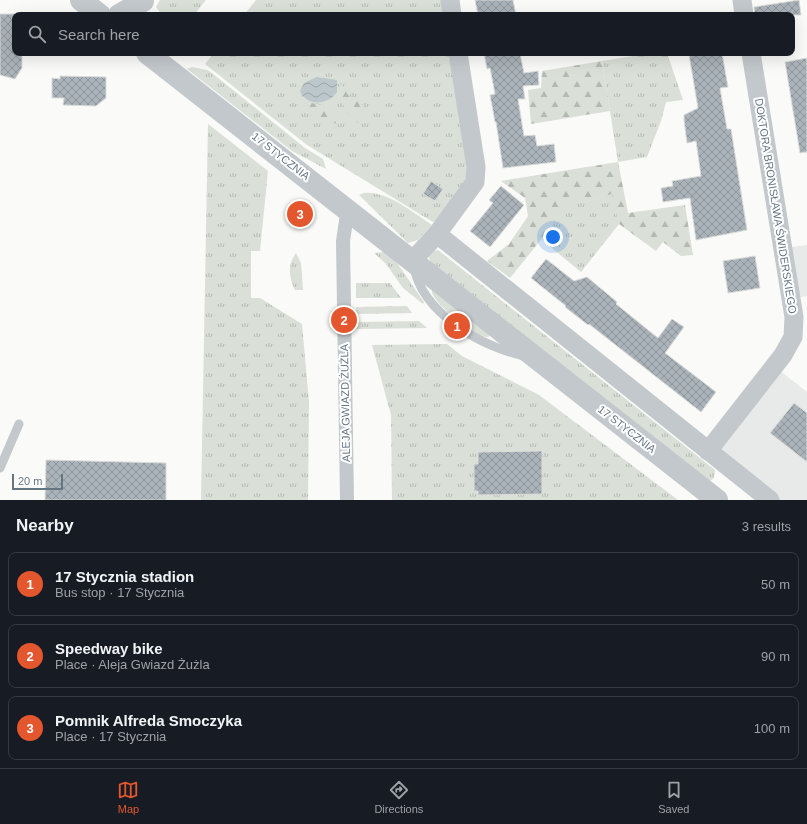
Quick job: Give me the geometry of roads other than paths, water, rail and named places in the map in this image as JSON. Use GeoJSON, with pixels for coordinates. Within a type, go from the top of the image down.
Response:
{"type":"FeatureCollection","features":[{"type":"Feature","properties":{"kind":"street"},"geometry":{"type":"LineString","coordinates":[[81,0],[96,12]]}},
{"type":"Feature","properties":{"kind":"street"},"geometry":{"type":"LineString","coordinates":[[109,12],[111,0]]}},
{"type":"Feature","properties":{"kind":"street"},"geometry":{"type":"LineString","coordinates":[[450,0],[452,12]]}},
{"type":"Feature","properties":{"kind":"street"},"geometry":{"type":"LineString","coordinates":[[742,0],[744,12]]}},
{"type":"Feature","properties":{"kind":"street"},"geometry":{"type":"LineString","coordinates":[[126,12],[144,5]]}},
{"type":"Feature","properties":{"kind":"street"},"geometry":{"type":"LineString","coordinates":[[413,260],[437,234],[474,182],[476,167],[458,56]]}},
{"type":"Feature","properties":{"kind":"street","name":"DOKTORA BRONISŁAWA ŚWIDERSKIEGO"},"geometry":{"type":"LineString","coordinates":[[708,451],[783,355],[793,337],[794,317],[751,56]]}},
{"type":"Feature","properties":{"kind":"street","name":"17 STYCZNIA"},"geometry":{"type":"LineString","coordinates":[[156,57],[717,500]]}},
{"type":"Feature","properties":{"kind":"street","name":"ALEJA GWIAZD ŻUŻLA"},"geometry":{"type":"LineString","coordinates":[[347,500],[343,242],[346,222],[352,212]]}},
{"type":"Feature","properties":{"kind":"street"},"geometry":{"type":"LineString","coordinates":[[437,234],[770,500]]}},
{"type":"Feature","properties":{"kind":"lane"},"geometry":{"type":"LineString","coordinates":[[0,468],[2,457],[18,424]]}},
{"type":"Feature","properties":{"kind":"water"},"geometry":{"type":"Polygon","coordinates":[[[317,77],[337,80],[337,92],[328,100],[323,102],[312,102],[307,100],[300,91],[304,83],[317,77]]]}},
{"type":"Feature","properties":{"kind":"place","name":"Pomnik Alfreda Smoczyka"},"geometry":{"type":"Point","coordinates":[300,214]}},
{"type":"Feature","properties":{"kind":"place","name":"Speedway bike"},"geometry":{"type":"Point","coordinates":[344,320]}},
{"type":"Feature","properties":{"kind":"place","name":"17 Stycznia stadion"},"geometry":{"type":"Point","coordinates":[457,326]}}]}
